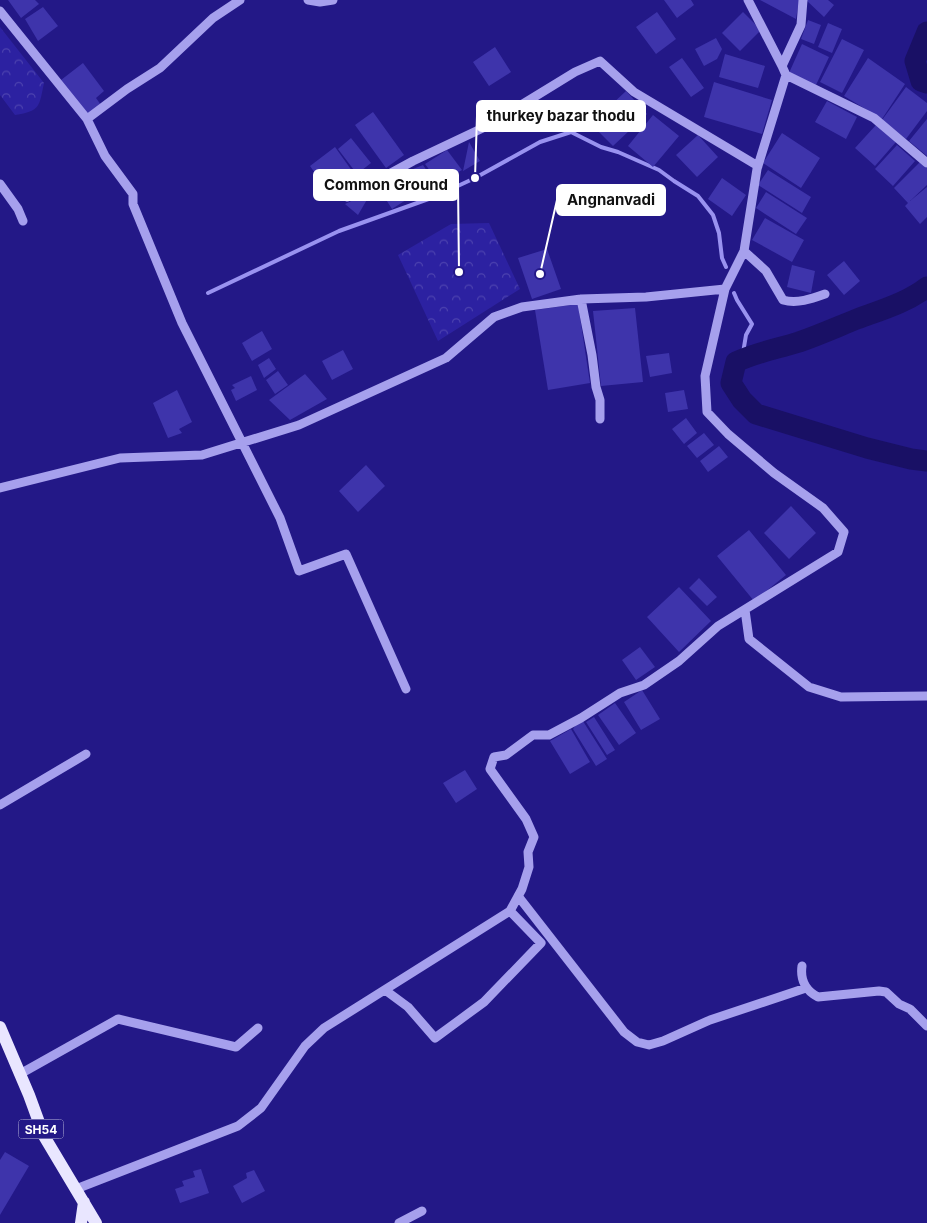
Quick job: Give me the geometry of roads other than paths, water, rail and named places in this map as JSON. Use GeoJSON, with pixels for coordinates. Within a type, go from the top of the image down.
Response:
{"type":"FeatureCollection","features":[{"type":"Feature","properties":{"kind":"main road","name":"SH54"},"geometry":{"type":"LineString","coordinates":[[0,1028],[44,1136],[96,1223]]}},
{"type":"Feature","properties":{"kind":"main road"},"geometry":{"type":"LineString","coordinates":[[81,1223],[84,1202]]}},
{"type":"Feature","properties":{"kind":"street"},"geometry":{"type":"LineString","coordinates":[[87,119],[127,89],[160,68],[213,18],[240,0]]}},
{"type":"Feature","properties":{"kind":"street"},"geometry":{"type":"LineString","coordinates":[[308,0],[320,2],[333,0]]}},
{"type":"Feature","properties":{"kind":"street"},"geometry":{"type":"LineString","coordinates":[[748,0],[786,75],[874,118],[927,163]]}},
{"type":"Feature","properties":{"kind":"street"},"geometry":{"type":"LineString","coordinates":[[782,66],[801,25],[803,0]]}},
{"type":"Feature","properties":{"kind":"street"},"geometry":{"type":"LineString","coordinates":[[0,11],[87,119],[105,156],[132,194],[133,204],[182,323],[280,518],[299,571],[346,554],[406,689]]}},
{"type":"Feature","properties":{"kind":"street"},"geometry":{"type":"LineString","coordinates":[[346,197],[413,161],[487,126],[575,72],[600,61],[634,92],[758,166]]}},
{"type":"Feature","properties":{"kind":"street"},"geometry":{"type":"LineString","coordinates":[[76,1189],[238,1126],[261,1108],[305,1046],[324,1028],[510,911],[529,867],[528,852],[534,837],[526,819],[490,769],[494,757],[506,755],[533,735],[549,735],[581,718],[620,693],[644,685],[679,661],[718,626],[838,552],[844,532],[822,508],[774,473],[728,434],[706,412],[705,376],[725,289],[744,252],[758,166],[786,75]]}},
{"type":"Feature","properties":{"kind":"street"},"geometry":{"type":"LineString","coordinates":[[0,184],[18,209],[23,221]]}},
{"type":"Feature","properties":{"kind":"street"},"geometry":{"type":"LineString","coordinates":[[744,252],[766,272],[782,300],[804,301],[825,294]]}},
{"type":"Feature","properties":{"kind":"street"},"geometry":{"type":"LineString","coordinates":[[0,488],[120,458],[202,455],[299,425],[446,358],[494,318],[522,307],[581,298],[646,297],[725,289]]}},
{"type":"Feature","properties":{"kind":"street"},"geometry":{"type":"LineString","coordinates":[[581,298],[596,387],[600,400],[600,419]]}},
{"type":"Feature","properties":{"kind":"street"},"geometry":{"type":"LineString","coordinates":[[745,610],[750,639],[809,687],[841,697],[927,696]]}},
{"type":"Feature","properties":{"kind":"street"},"geometry":{"type":"LineString","coordinates":[[0,805],[86,754]]}},
{"type":"Feature","properties":{"kind":"street"},"geometry":{"type":"LineString","coordinates":[[518,896],[624,1032],[637,1042],[649,1045],[663,1041],[710,1020],[806,988]]}},
{"type":"Feature","properties":{"kind":"street"},"geometry":{"type":"LineString","coordinates":[[385,990],[408,1007],[435,1038],[484,1002],[541,942],[510,911]]}},
{"type":"Feature","properties":{"kind":"street"},"geometry":{"type":"LineString","coordinates":[[802,966],[801,972],[806,988],[818,997],[878,991],[886,992],[899,1004],[910,1009],[927,1026]]}},
{"type":"Feature","properties":{"kind":"street"},"geometry":{"type":"LineString","coordinates":[[20,1074],[118,1019],[236,1047],[258,1028]]}},
{"type":"Feature","properties":{"kind":"street"},"geometry":{"type":"LineString","coordinates":[[400,1223],[422,1211]]}},
{"type":"Feature","properties":{"kind":"waterway"},"geometry":{"type":"LineString","coordinates":[[927,32],[915,61],[921,81],[927,83]]}},
{"type":"Feature","properties":{"kind":"waterway"},"geometry":{"type":"LineString","coordinates":[[208,293],[339,231],[434,197],[475,178],[540,142],[571,132],[601,147],[618,152],[659,170],[698,196],[713,215],[719,233],[722,258],[726,267]]}},
{"type":"Feature","properties":{"kind":"waterway"},"geometry":{"type":"LineString","coordinates":[[927,287],[893,306],[799,342],[759,353],[736,362],[731,383],[742,400],[756,414],[867,448],[927,461]]}},
{"type":"Feature","properties":{"kind":"waterway"},"geometry":{"type":"LineString","coordinates":[[734,293],[752,324],[746,335],[742,359]]}},
{"type":"Feature","properties":{"kind":"place","name":"thurkey bazar thodu"},"geometry":{"type":"Point","coordinates":[475,178]}},
{"type":"Feature","properties":{"kind":"place","name":"Common Ground"},"geometry":{"type":"Point","coordinates":[459,272]}},
{"type":"Feature","properties":{"kind":"place","name":"Angnanvadi"},"geometry":{"type":"Point","coordinates":[540,274]}}]}
